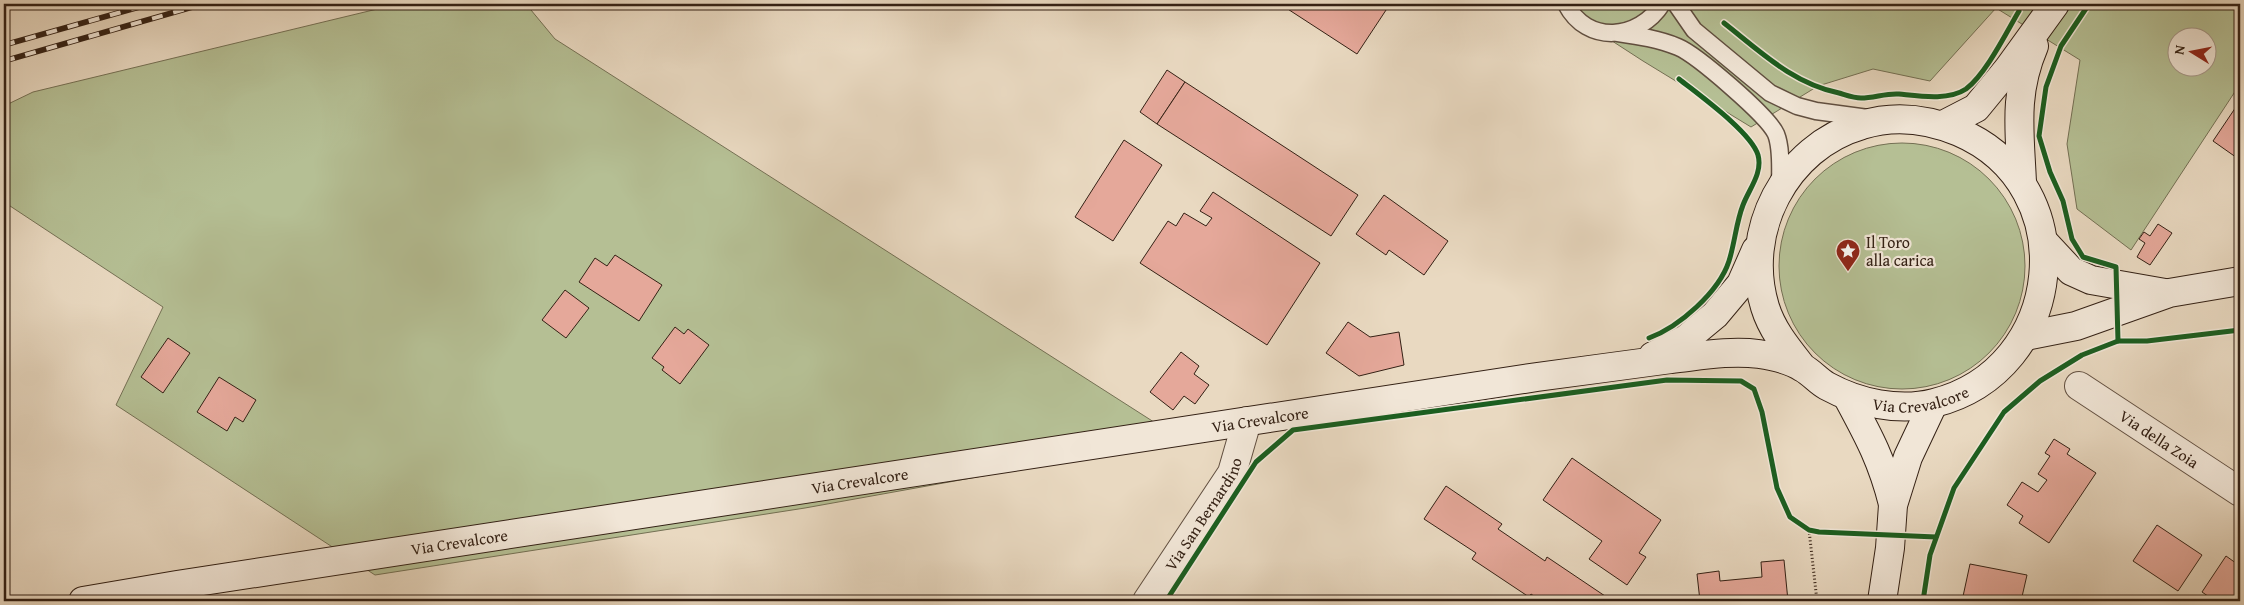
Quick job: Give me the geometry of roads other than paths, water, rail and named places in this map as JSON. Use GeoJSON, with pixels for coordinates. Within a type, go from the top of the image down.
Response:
{"type":"FeatureCollection","features":[{"type":"Feature","properties":{"kind":"main road"},"geometry":{"type":"LineString","coordinates":[[1943,125],[1976,108],[2050,12]]}},
{"type":"Feature","properties":{"kind":"main road"},"geometry":{"type":"LineString","coordinates":[[2022,183],[2018,124],[2020,91],[2031,52],[2050,12]]}},
{"type":"Feature","properties":{"kind":"main road","name":"Via Crevalcore"},"geometry":{"type":"LineString","coordinates":[[1638,363],[1686,339],[1715,315],[1741,284],[1760,239],[1769,208],[1780,187],[1806,156],[1832,137],[1861,125],[1893,119],[1918,120],[1943,125],[1980,143],[2000,158],[2022,183],[2036,211],[2044,242],[2043,290],[2026,336],[2002,367],[1970,390],[1933,404],[1889,407],[1846,396],[1823,384],[1802,367],[1780,340],[1765,308],[1758,274],[1760,239]]}},
{"type":"Feature","properties":{"kind":"main road","name":"Via Crevalcore"},"geometry":{"type":"LineString","coordinates":[[2044,242],[2071,272],[2091,280],[2169,293]]}},
{"type":"Feature","properties":{"kind":"main road","name":"Via Crevalcore"},"geometry":{"type":"LineString","coordinates":[[2026,336],[2076,326],[2169,293],[2240,282]]}},
{"type":"Feature","properties":{"kind":"main road","name":"Via Crevalcore"},"geometry":{"type":"LineString","coordinates":[[82,601],[1247,421],[1638,363],[1733,353],[1755,353],[1773,356],[1802,367]]}},
{"type":"Feature","properties":{"kind":"main road","name":"Via della Zoia"},"geometry":{"type":"LineString","coordinates":[[2079,386],[2240,492]]}},
{"type":"Feature","properties":{"kind":"main road"},"geometry":{"type":"LineString","coordinates":[[1846,396],[1874,445],[1885,471],[1893,505]]}},
{"type":"Feature","properties":{"kind":"main road"},"geometry":{"type":"LineString","coordinates":[[1882,601],[1890,548],[1893,505],[1908,457],[1933,404]]}},
{"type":"Feature","properties":{"kind":"main road","name":"Via San Bernardino"},"geometry":{"type":"LineString","coordinates":[[1147,601],[1232,473],[1247,421]]}},
{"type":"Feature","properties":{"kind":"lane"},"geometry":{"type":"LineString","coordinates":[[1566,4],[1570,12],[1584,25],[1600,32],[1644,37],[1680,48],[1694,57],[1756,110],[1770,123],[1777,136],[1780,187]]}},
{"type":"Feature","properties":{"kind":"lane"},"geometry":{"type":"LineString","coordinates":[[1618,33],[1636,29],[1651,19],[1662,4]]}},
{"type":"Feature","properties":{"kind":"lane"},"geometry":{"type":"LineString","coordinates":[[1676,4],[1694,30],[1758,83],[1778,97],[1797,106],[1852,117],[1893,119]]}},
{"type":"Feature","properties":{"kind":"railway"},"geometry":{"type":"LineString","coordinates":[[4,45],[150,4]]}},
{"type":"Feature","properties":{"kind":"railway"},"geometry":{"type":"LineString","coordinates":[[4,61],[203,4]]}},
{"type":"Feature","properties":{"kind":"place","name":"Il Toro alla carica"},"geometry":{"type":"Point","coordinates":[1848,272]}}]}
